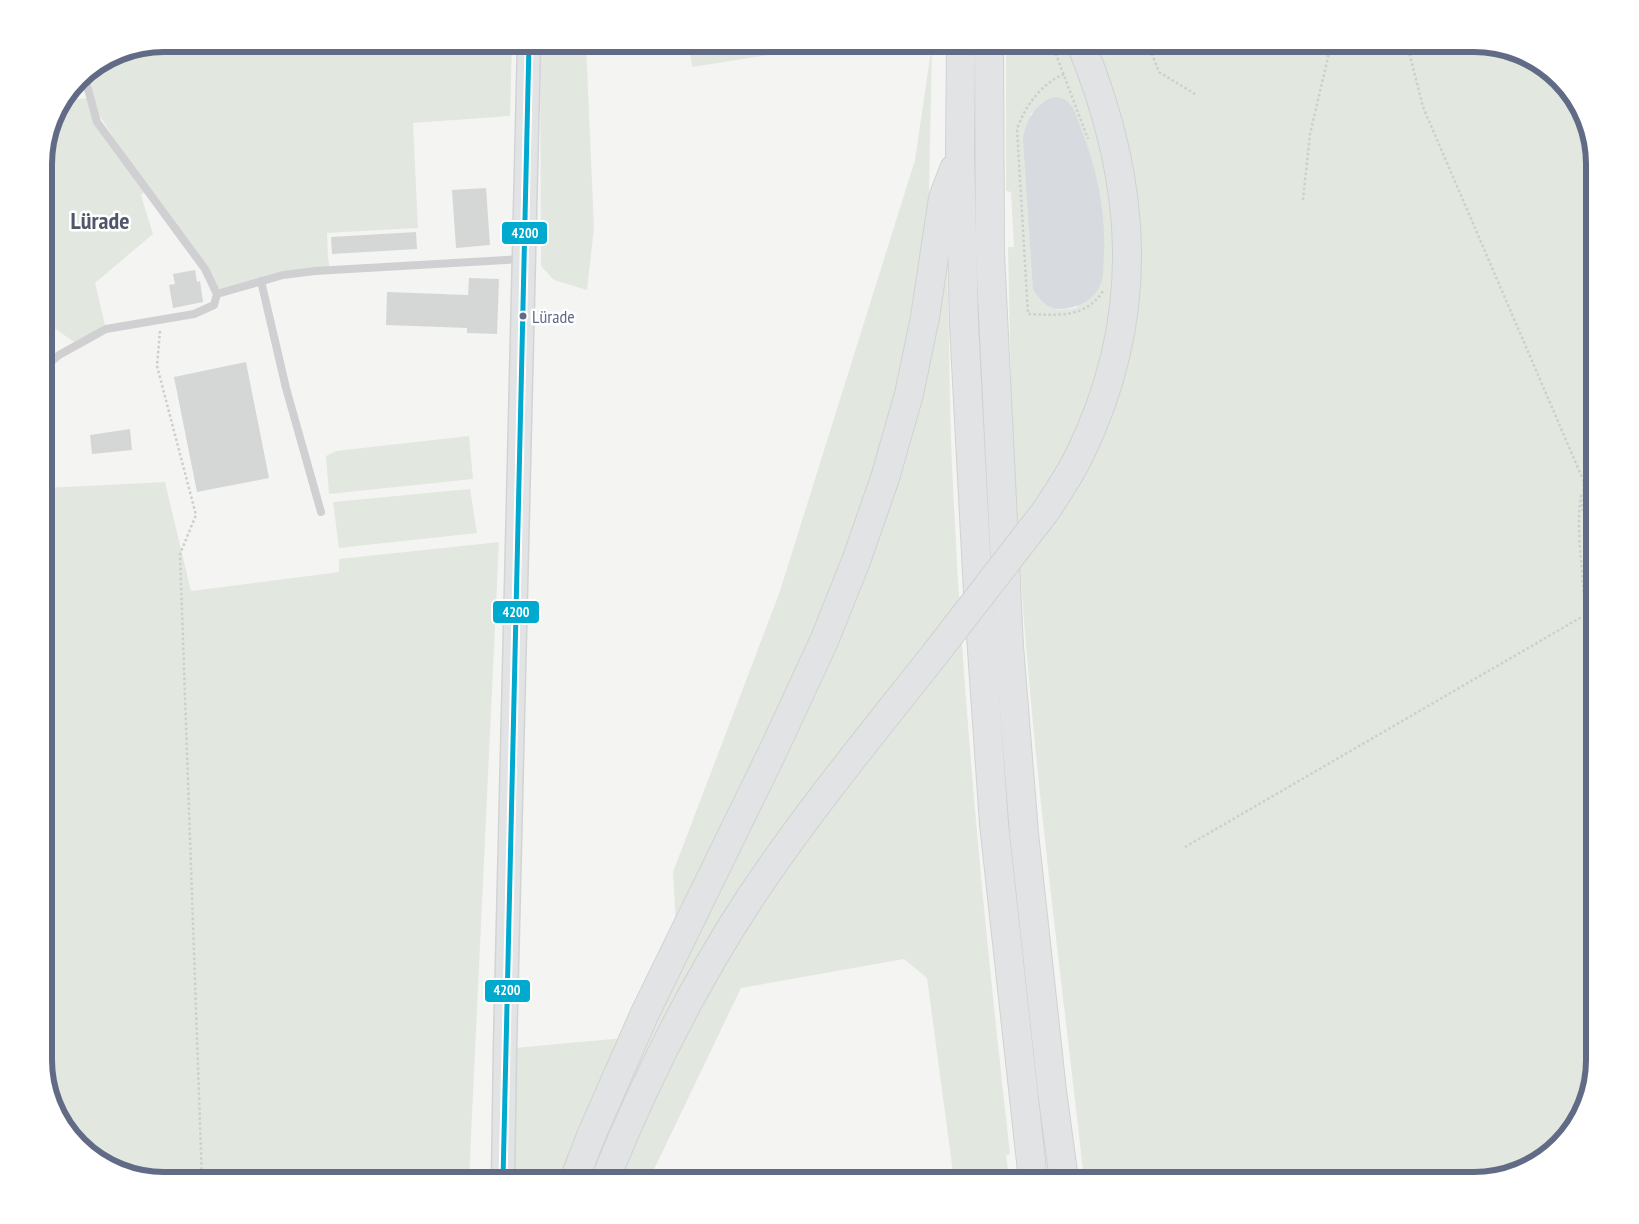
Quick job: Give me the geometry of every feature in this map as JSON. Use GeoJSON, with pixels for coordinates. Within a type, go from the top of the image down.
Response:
{"type":"FeatureCollection","features":[{"type":"Feature","properties":{"kind":"highway"},"geometry":{"type":"LineString","coordinates":[[961,52],[960,152],[964,325],[978,592],[994,824],[1032,1172]]}},
{"type":"Feature","properties":{"kind":"highway"},"geometry":{"type":"LineString","coordinates":[[988,52],[990,252],[1009,646],[1025,843],[1052,1091],[1063,1172]]}},
{"type":"Feature","properties":{"kind":"highway"},"geometry":{"type":"LineString","coordinates":[[608,1172],[629,1121],[664,1047],[748,902],[808,816],[1044,512],[1080,455],[1100,408],[1116,352],[1124,309],[1128,235],[1121,175],[1109,123],[1084,52]]}},
{"type":"Feature","properties":{"kind":"highway"},"geometry":{"type":"LineString","coordinates":[[577,1172],[645,1013],[773,751],[827,633],[856,561],[885,478],[909,394],[925,317],[943,198],[960,152]]}},
{"type":"Feature","properties":{"kind":"main road"},"geometry":{"type":"LineString","coordinates":[[502,1172],[529,52]]}},
{"type":"Feature","properties":{"kind":"lane"},"geometry":{"type":"LineString","coordinates":[[53,360],[106,329],[194,314],[214,305],[218,294],[205,269],[98,122],[87,84]]}},
{"type":"Feature","properties":{"kind":"lane"},"geometry":{"type":"LineString","coordinates":[[218,294],[283,275],[315,271],[524,260]]}},
{"type":"Feature","properties":{"kind":"lane"},"geometry":{"type":"LineString","coordinates":[[262,281],[286,388],[321,512]]}},
{"type":"Feature","properties":{"kind":"path"},"geometry":{"type":"LineString","coordinates":[[1055,52],[1091,146]]}},
{"type":"Feature","properties":{"kind":"path"},"geometry":{"type":"LineString","coordinates":[[1151,52],[1159,72],[1195,94]]}},
{"type":"Feature","properties":{"kind":"path"},"geometry":{"type":"LineString","coordinates":[[1303,200],[1310,134],[1330,52]]}},
{"type":"Feature","properties":{"kind":"path"},"geometry":{"type":"LineString","coordinates":[[1409,52],[1423,107],[1584,482],[1582,507],[1586,521]]}},
{"type":"Feature","properties":{"kind":"path"},"geometry":{"type":"LineString","coordinates":[[1064,74],[1040,89],[1023,115],[1017,129],[1028,314],[1064,315],[1074,313],[1088,308],[1098,300],[1104,290]]}},
{"type":"Feature","properties":{"kind":"path"},"geometry":{"type":"LineString","coordinates":[[160,319],[158,366],[196,514],[180,554],[202,1172]]}},
{"type":"Feature","properties":{"kind":"path"},"geometry":{"type":"LineString","coordinates":[[1586,476],[1579,508],[1586,624]]}},
{"type":"Feature","properties":{"kind":"path"},"geometry":{"type":"LineString","coordinates":[[1185,847],[1585,615]]}},
{"type":"Feature","properties":{"kind":"shaded area"},"geometry":{"type":"Polygon","coordinates":[[[512,52],[510,116],[413,123],[418,228],[327,233],[330,270],[283,275],[217,294],[95,109],[97,122],[147,190],[141,195],[153,234],[95,283],[106,329],[77,344],[53,327],[53,157],[58,128],[67,108],[75,97],[77,99],[90,98],[87,83],[102,71],[128,58],[150,53],[512,52]]]}},
{"type":"Feature","properties":{"kind":"shaded area"},"geometry":{"type":"Polygon","coordinates":[[[540,52],[586,52],[594,228],[587,290],[554,280],[541,266],[540,52]]]}},
{"type":"Feature","properties":{"kind":"shaded area"},"geometry":{"type":"Polygon","coordinates":[[[690,52],[788,52],[692,67],[690,52]]]}},
{"type":"Feature","properties":{"kind":"shaded area"},"geometry":{"type":"Polygon","coordinates":[[[932,52],[929,193],[914,295],[892,409],[831,602],[676,929],[673,872],[779,594],[915,160],[932,52]]]}},
{"type":"Feature","properties":{"kind":"shaded area"},"geometry":{"type":"Polygon","coordinates":[[[1006,52],[1072,52],[1084,80],[1111,179],[1118,275],[1095,391],[1065,462],[1035,503],[1050,528],[1093,454],[1135,188],[1130,152],[1104,73],[1094,52],[1489,53],[1511,58],[1531,67],[1554,85],[1568,102],[1581,128],[1586,150],[1586,1074],[1581,1096],[1572,1116],[1554,1139],[1531,1157],[1511,1166],[1475,1172],[1083,1172],[1041,806],[1021,581],[1011,373],[1008,247],[1014,247],[1011,192],[1006,191],[1006,52]],[[1048,99],[1041,103],[1030,115],[1057,310],[1076,308],[1103,272],[1103,219],[1048,99]]]}},
{"type":"Feature","properties":{"kind":"shaded area"},"geometry":{"type":"Polygon","coordinates":[[[1054,97],[1059,97],[1071,105],[1086,142],[1096,174],[1102,206],[1104,239],[1103,275],[1097,291],[1084,303],[1062,309],[1053,308],[1045,304],[1033,289],[1023,139],[1032,113],[1042,103],[1054,97]]]}},
{"type":"Feature","properties":{"kind":"shaded area"},"geometry":{"type":"Polygon","coordinates":[[[942,268],[947,270],[957,568],[969,736],[992,987],[1010,1154],[1006,1155],[1008,1172],[953,1172],[927,978],[904,959],[741,988],[653,1172],[620,1172],[681,1039],[705,994],[758,906],[816,821],[880,737],[948,655],[942,621],[814,790],[747,889],[717,936],[663,1031],[616,1129],[599,1172],[587,1172],[611,1110],[655,1014],[777,765],[848,609],[893,484],[913,417],[929,344],[942,268]]]}},
{"type":"Feature","properties":{"kind":"shaded area"},"geometry":{"type":"Polygon","coordinates":[[[469,436],[473,479],[329,494],[326,456],[336,451],[469,436]]]}},
{"type":"Feature","properties":{"kind":"shaded area"},"geometry":{"type":"Polygon","coordinates":[[[165,482],[191,591],[339,572],[339,559],[499,542],[469,1172],[164,1172],[128,1166],[115,1160],[102,1153],[85,1139],[71,1122],[58,1096],[53,1067],[53,488],[165,482]]]}},
{"type":"Feature","properties":{"kind":"shaded area"},"geometry":{"type":"Polygon","coordinates":[[[470,489],[477,533],[339,548],[333,502],[470,489]]]}},
{"type":"Feature","properties":{"kind":"shaded area"},"geometry":{"type":"Polygon","coordinates":[[[624,1038],[566,1172],[514,1172],[514,1048],[624,1038]]]}},
{"type":"Feature","properties":{"kind":"building"},"geometry":{"type":"Polygon","coordinates":[[[486,188],[490,245],[456,248],[452,190],[486,188]]]}},
{"type":"Feature","properties":{"kind":"building"},"geometry":{"type":"Polygon","coordinates":[[[416,232],[417,249],[332,254],[331,237],[416,232]]]}},
{"type":"Feature","properties":{"kind":"building"},"geometry":{"type":"Polygon","coordinates":[[[195,270],[197,282],[200,281],[203,302],[173,308],[169,285],[175,284],[173,274],[195,270]]]}},
{"type":"Feature","properties":{"kind":"building"},"geometry":{"type":"Polygon","coordinates":[[[469,278],[499,279],[497,334],[467,333],[467,328],[386,325],[387,292],[468,295],[469,278]]]}},
{"type":"Feature","properties":{"kind":"building"},"geometry":{"type":"Polygon","coordinates":[[[246,362],[269,478],[197,492],[174,377],[246,362]]]}},
{"type":"Feature","properties":{"kind":"building"},"geometry":{"type":"Polygon","coordinates":[[[130,429],[132,450],[92,454],[90,435],[130,429]]]}},
{"type":"Feature","properties":{"kind":"transit line","name":"4200"},"geometry":{"type":"LineString","coordinates":[[503,1172],[529,52]]}},
{"type":"Feature","properties":{"kind":"place","name":"Lürade"},"geometry":{"type":"Point","coordinates":[523,316]}},
{"type":"Feature","properties":{"kind":"district","name":"Lürade"},"geometry":{"type":"Point","coordinates":[100,221]}}]}
